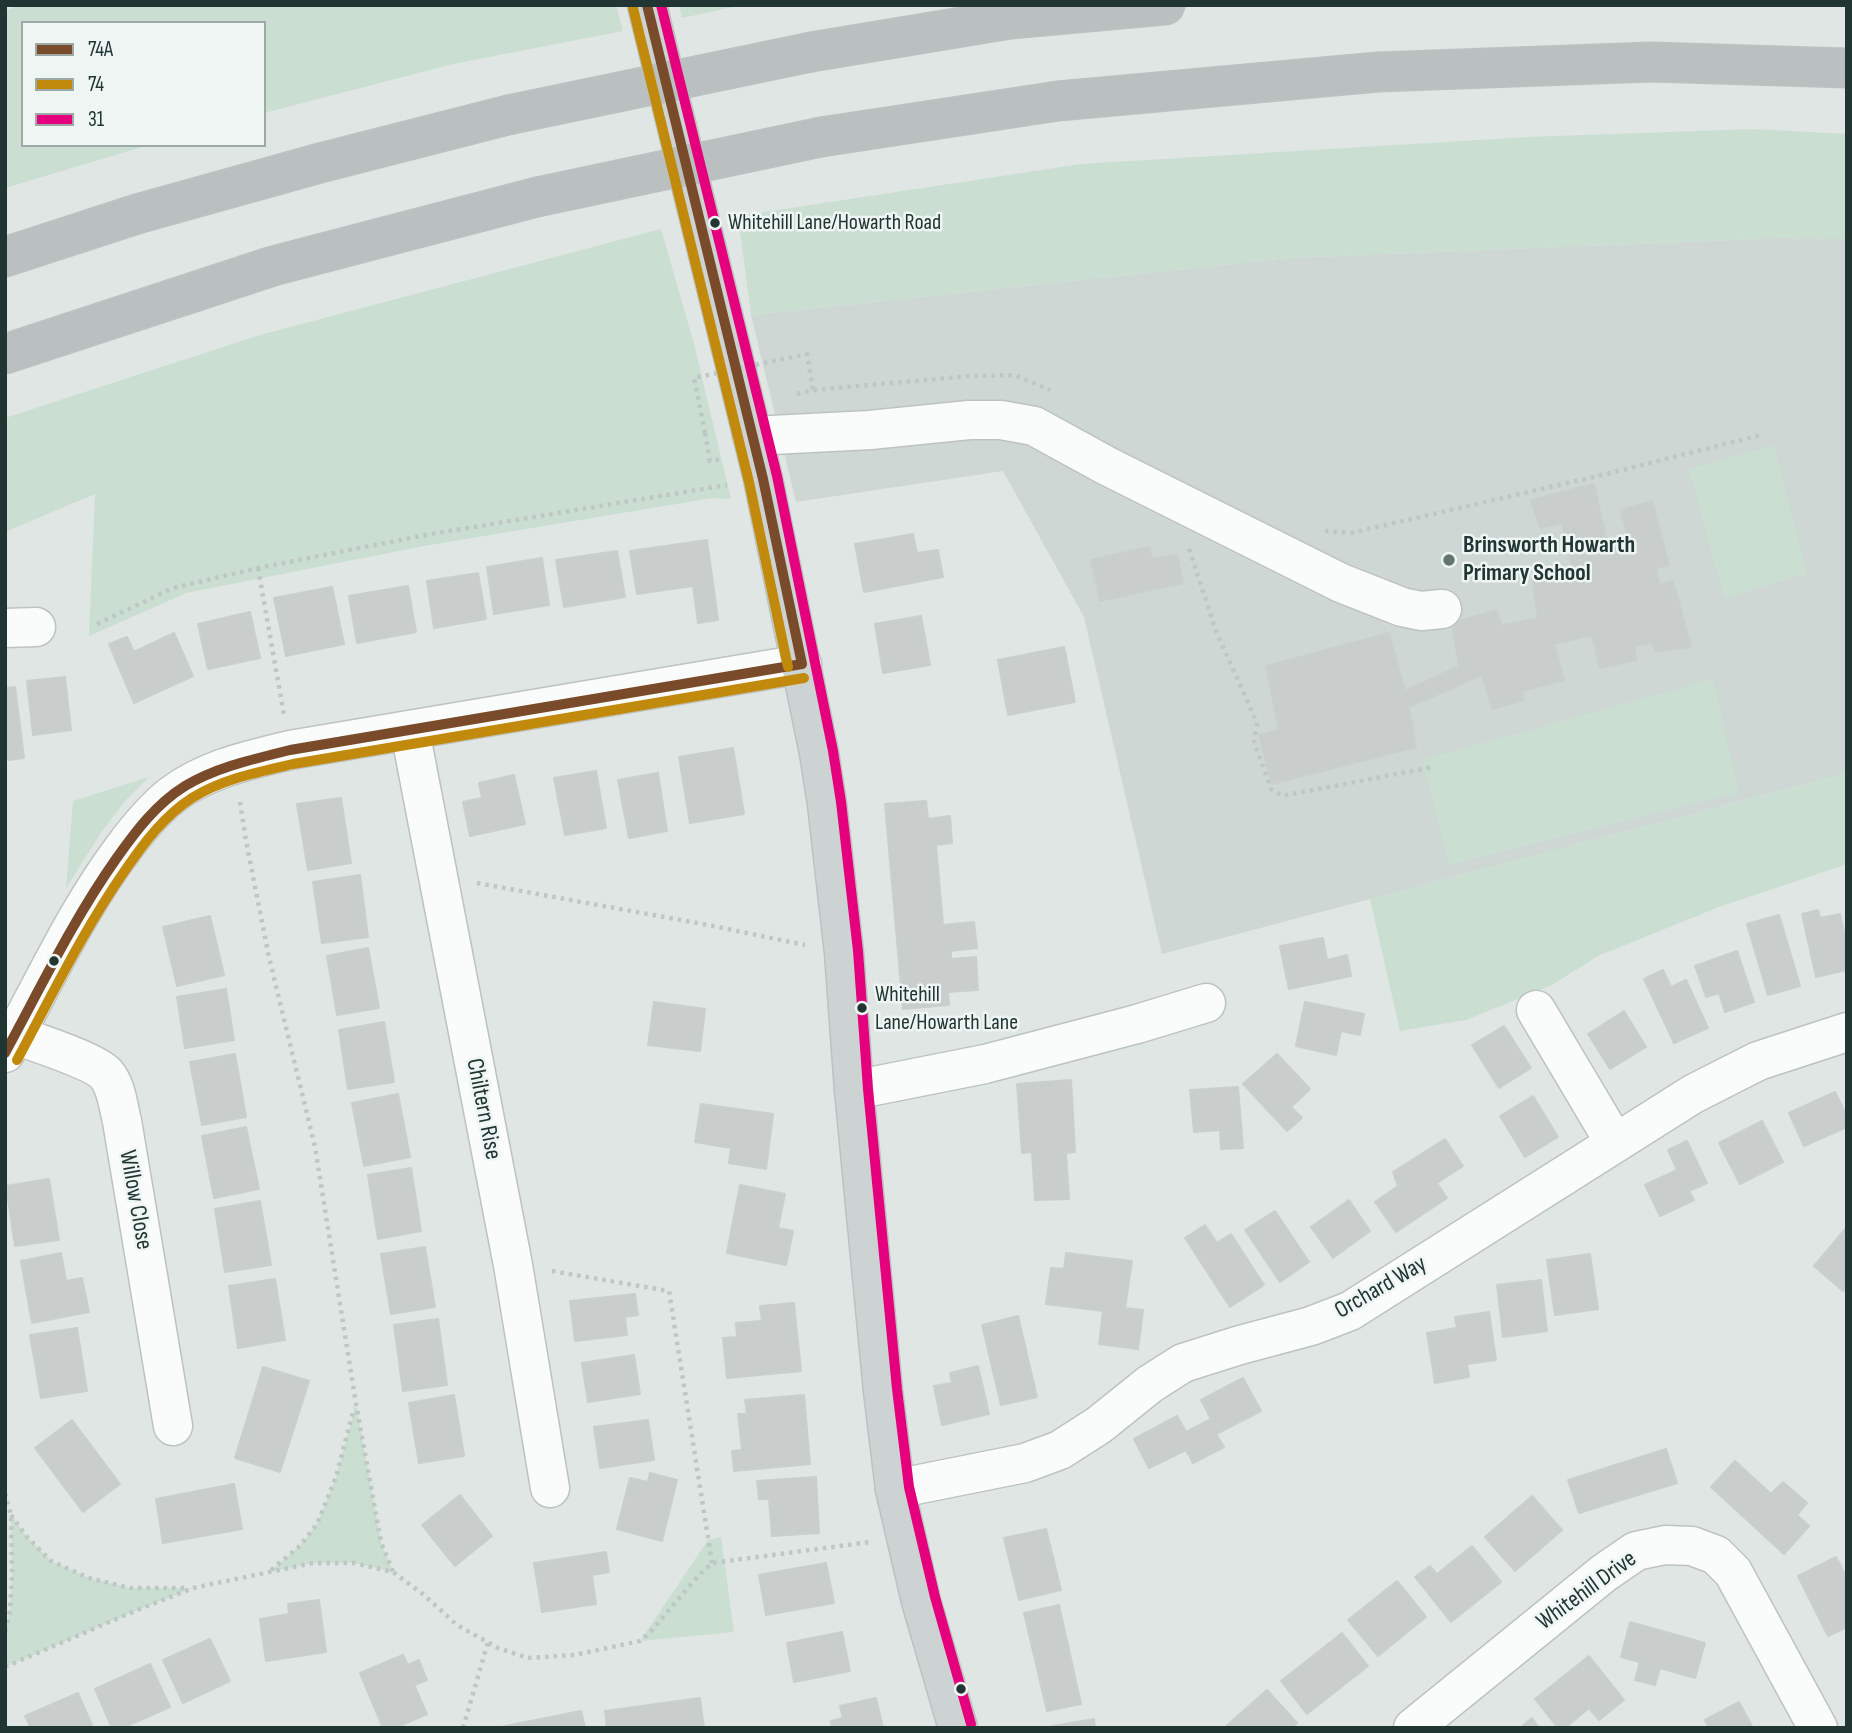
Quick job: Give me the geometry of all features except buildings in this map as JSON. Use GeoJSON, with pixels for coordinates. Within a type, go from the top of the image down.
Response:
{"type":"FeatureCollection","features":[{"type":"Feature","properties":{"kind":"highway"},"geometry":{"type":"LineString","coordinates":[[5,257],[136,214],[508,115],[811,52],[1010,19],[1165,5]]}},
{"type":"Feature","properties":{"kind":"highway"},"geometry":{"type":"LineString","coordinates":[[5,354],[273,266],[537,197],[821,137],[1058,101],[1378,72],[1651,62],[1847,68]]}},
{"type":"Feature","properties":{"kind":"main road"},"geometry":{"type":"LineString","coordinates":[[646,5],[763,479],[820,752],[844,953],[854,1090],[895,1489],[921,1601],[958,1728]]}},
{"type":"Feature","properties":{"kind":"street"},"geometry":{"type":"LineString","coordinates":[[748,420],[870,430],[969,420],[1001,420],[1034,426],[1107,466],[1341,583],[1402,607],[1421,611],[1442,609]]}},
{"type":"Feature","properties":{"kind":"street"},"geometry":{"type":"LineString","coordinates":[[10,1044],[75,922],[104,874],[152,814],[173,795],[201,777],[234,763],[290,750],[802,664]]}},
{"type":"Feature","properties":{"kind":"street","name":"Chiltern Rise"},"geometry":{"type":"LineString","coordinates":[[410,731],[513,1265],[550,1488]]}},
{"type":"Feature","properties":{"kind":"street"},"geometry":{"type":"LineString","coordinates":[[854,1090],[985,1064],[1206,1003]]}},
{"type":"Feature","properties":{"kind":"street"},"geometry":{"type":"LineString","coordinates":[[1536,1010],[1615,1143]]}},
{"type":"Feature","properties":{"kind":"street","name":"Orchard Way"},"geometry":{"type":"LineString","coordinates":[[895,1489],[1025,1464],[1060,1450],[1183,1363],[1311,1326],[1350,1311],[1693,1094],[1758,1062],[1847,1032]]}},
{"type":"Feature","properties":{"kind":"street","name":"Willow Close"},"geometry":{"type":"LineString","coordinates":[[10,1044],[83,1060],[105,1073],[114,1088],[122,1121],[173,1426]]}},
{"type":"Feature","properties":{"kind":"street","name":"Whitehill Drive"},"geometry":{"type":"LineString","coordinates":[[1413,1728],[1604,1573],[1636,1551],[1665,1545],[1692,1546],[1716,1555],[1733,1573],[1818,1728]]}},
{"type":"Feature","properties":{"kind":"path"},"geometry":{"type":"LineString","coordinates":[[705,433],[694,378],[807,354],[813,390]]}},
{"type":"Feature","properties":{"kind":"path"},"geometry":{"type":"LineString","coordinates":[[748,420],[813,390],[970,376],[1014,375],[1055,392]]}},
{"type":"Feature","properties":{"kind":"path"},"geometry":{"type":"LineString","coordinates":[[1316,531],[1351,533],[1761,435]]}},
{"type":"Feature","properties":{"kind":"path"},"geometry":{"type":"LineString","coordinates":[[97,624],[173,588],[258,568],[431,534],[763,479]]}},
{"type":"Feature","properties":{"kind":"path"},"geometry":{"type":"LineString","coordinates":[[1188,544],[1216,631],[1257,723],[1254,741],[1271,789],[1282,796],[1433,767]]}},
{"type":"Feature","properties":{"kind":"path"},"geometry":{"type":"LineString","coordinates":[[258,568],[290,750]]}},
{"type":"Feature","properties":{"kind":"path"},"geometry":{"type":"LineString","coordinates":[[234,763],[269,957],[315,1147],[381,1542],[393,1572]]}},
{"type":"Feature","properties":{"kind":"path"},"geometry":{"type":"LineString","coordinates":[[438,876],[708,925],[844,953]]}},
{"type":"Feature","properties":{"kind":"path"},"geometry":{"type":"LineString","coordinates":[[513,1265],[669,1291],[712,1563]]}},
{"type":"Feature","properties":{"kind":"path"},"geometry":{"type":"LineString","coordinates":[[269,1572],[300,1546],[317,1524],[336,1477],[356,1404]]}},
{"type":"Feature","properties":{"kind":"path"},"geometry":{"type":"LineString","coordinates":[[5,1493],[11,1515],[12,1574],[10,1611],[5,1632]]}},
{"type":"Feature","properties":{"kind":"path"},"geometry":{"type":"LineString","coordinates":[[11,1515],[27,1537],[51,1561],[89,1578],[130,1588],[193,1588]]}},
{"type":"Feature","properties":{"kind":"path"},"geometry":{"type":"LineString","coordinates":[[5,1667],[193,1588],[313,1563],[354,1563],[393,1572],[457,1625],[498,1648],[528,1658],[574,1655],[640,1641],[712,1563],[906,1537]]}},
{"type":"Feature","properties":{"kind":"path"},"geometry":{"type":"LineString","coordinates":[[463,1728],[488,1642]]}},
{"type":"Feature","properties":{"kind":"shaded area","name":"Brinsworth Howarth Primary School"},"geometry":{"type":"Polygon","coordinates":[[[1781,238],[1847,239],[1847,773],[1162,954],[1084,617],[1003,471],[796,502],[751,315],[1289,258],[1781,238]]]}},
{"type":"Feature","properties":{"kind":"green space"},"geometry":{"type":"Polygon","coordinates":[[[19,5],[616,5],[623,31],[453,64],[266,112],[266,21],[21,21],[21,147],[142,147],[5,188],[5,11],[19,5]]]}},
{"type":"Feature","properties":{"kind":"green space"},"geometry":{"type":"Polygon","coordinates":[[[679,5],[743,5],[682,18],[679,5]]]}},
{"type":"Feature","properties":{"kind":"green space"},"geometry":{"type":"Polygon","coordinates":[[[1753,129],[1847,134],[1847,239],[1781,238],[1289,258],[751,315],[738,216],[1081,164],[1528,137],[1753,129]]]}},
{"type":"Feature","properties":{"kind":"green space"},"geometry":{"type":"Polygon","coordinates":[[[661,229],[694,344],[731,499],[713,498],[424,546],[186,593],[89,636],[95,494],[5,532],[5,418],[260,335],[661,229]]]}},
{"type":"Feature","properties":{"kind":"green space"},"geometry":{"type":"Polygon","coordinates":[[[1774,445],[1807,574],[1724,598],[1689,469],[1774,445]]]}},
{"type":"Feature","properties":{"kind":"green space"},"geometry":{"type":"Polygon","coordinates":[[[1713,679],[1739,793],[1449,865],[1422,760],[1713,679]]]}},
{"type":"Feature","properties":{"kind":"green space"},"geometry":{"type":"Polygon","coordinates":[[[1847,773],[1847,864],[1719,907],[1598,956],[1552,985],[1466,1020],[1400,1031],[1370,899],[1847,773]]]}},
{"type":"Feature","properties":{"kind":"green space"},"geometry":{"type":"Polygon","coordinates":[[[149,777],[124,802],[66,888],[73,801],[149,777]]]}},
{"type":"Feature","properties":{"kind":"green space"},"geometry":{"type":"Polygon","coordinates":[[[356,1404],[381,1542],[393,1572],[354,1563],[314,1563],[269,1572],[300,1546],[317,1524],[336,1477],[356,1404]]]}},
{"type":"Feature","properties":{"kind":"green space"},"geometry":{"type":"Polygon","coordinates":[[[11,1515],[27,1537],[51,1561],[89,1578],[130,1588],[193,1588],[5,1667],[5,1632],[10,1611],[12,1574],[11,1515]]]}},
{"type":"Feature","properties":{"kind":"green space"},"geometry":{"type":"Polygon","coordinates":[[[721,1537],[734,1632],[640,1641],[708,1540],[721,1537]]]}},
{"type":"Feature","properties":{"kind":"transit line","name":"74A"},"geometry":{"type":"LineString","coordinates":[[647,5],[763,479],[802,664]]}},
{"type":"Feature","properties":{"kind":"transit line","name":"31"},"geometry":{"type":"LineString","coordinates":[[661,5],[777,476],[833,751],[858,951],[868,1089],[909,1487],[935,1597],[971,1724]]}},
{"type":"Feature","properties":{"kind":"transit line","name":"74"},"geometry":{"type":"LineString","coordinates":[[633,8],[749,482],[788,667]]}},
{"type":"Feature","properties":{"kind":"transit line","name":"74A"},"geometry":{"type":"LineString","coordinates":[[5,1053],[71,930],[116,859],[155,810],[174,793],[197,779],[236,764],[290,750],[802,664]]}},
{"type":"Feature","properties":{"kind":"transit line","name":"74"},"geometry":{"type":"LineString","coordinates":[[17,1060],[82,939],[126,869],[164,822],[182,805],[204,791],[241,777],[293,764],[804,678]]}},
{"type":"Feature","properties":{"kind":"place","name":"Whitehill Lane/Howarth Road"},"geometry":{"type":"Point","coordinates":[715,223]}},
{"type":"Feature","properties":{"kind":"place","name":"Brinsworth Howarth Primary School"},"geometry":{"type":"Point","coordinates":[1449,560]}},
{"type":"Feature","properties":{"kind":"place","name":"Whitehill Lane/Howarth Lane"},"geometry":{"type":"Point","coordinates":[862,1008]}}]}
